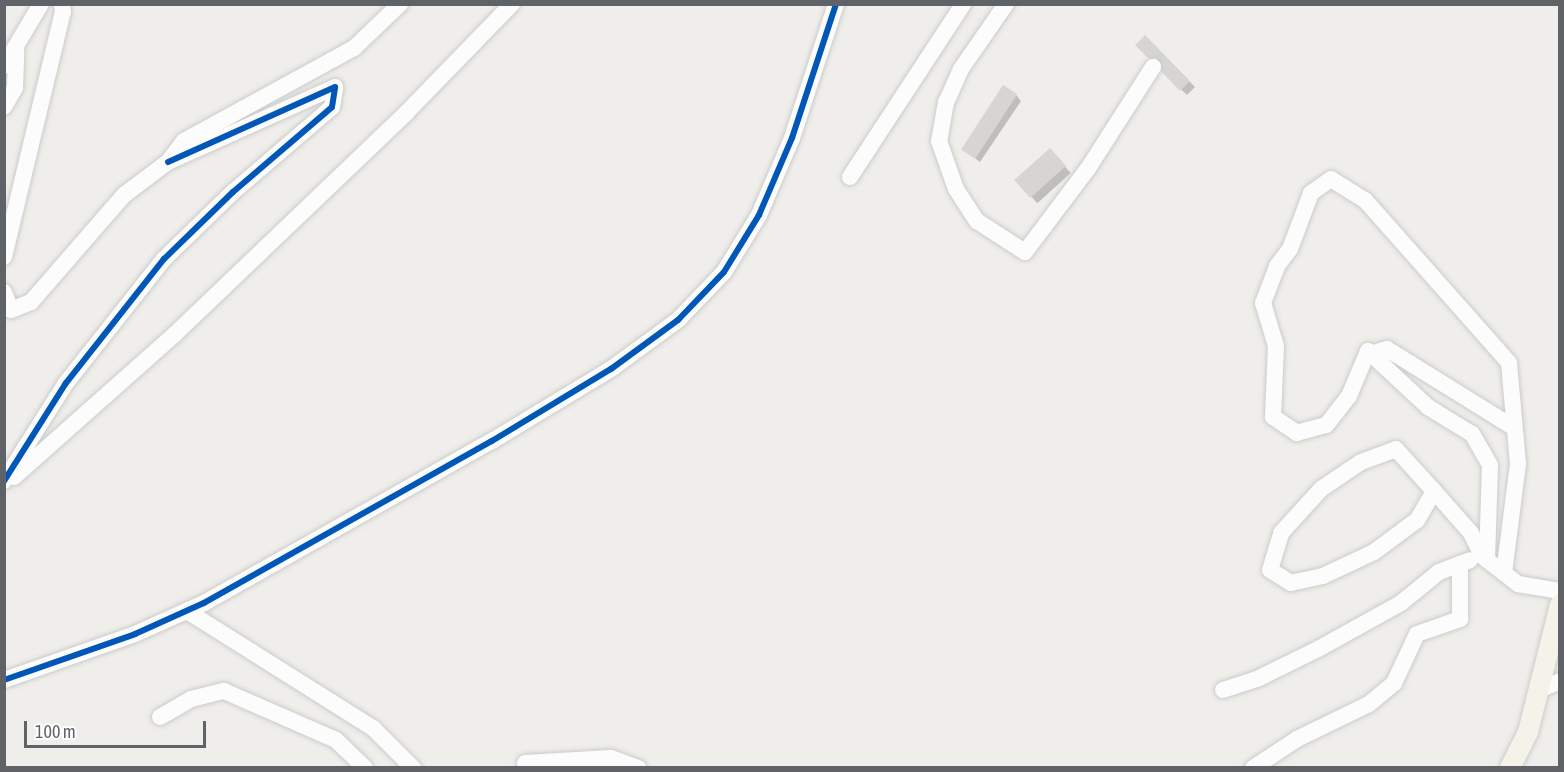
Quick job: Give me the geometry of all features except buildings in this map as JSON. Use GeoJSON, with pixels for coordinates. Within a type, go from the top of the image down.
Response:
{"type":"FeatureCollection","features":[{"type":"Feature","properties":{"kind":"main road"},"geometry":{"type":"LineString","coordinates":[[1510,768],[1528,732],[1560,605]]}},
{"type":"Feature","properties":{"kind":"street"},"geometry":{"type":"LineString","coordinates":[[4,66],[41,4]]}},
{"type":"Feature","properties":{"kind":"street"},"geometry":{"type":"LineString","coordinates":[[4,257],[63,12],[62,4]]}},
{"type":"Feature","properties":{"kind":"street"},"geometry":{"type":"LineString","coordinates":[[168,162],[184,141],[354,48],[400,4]]}},
{"type":"Feature","properties":{"kind":"street"},"geometry":{"type":"LineString","coordinates":[[4,486],[184,326],[406,113],[512,4]]}},
{"type":"Feature","properties":{"kind":"street"},"geometry":{"type":"LineString","coordinates":[[4,680],[135,634],[187,611],[492,441],[610,369],[678,320],[724,272],[759,215],[792,138],[836,4]]}},
{"type":"Feature","properties":{"kind":"street"},"geometry":{"type":"LineString","coordinates":[[850,177],[963,4]]}},
{"type":"Feature","properties":{"kind":"street"},"geometry":{"type":"LineString","coordinates":[[1006,4],[961,69],[946,102],[939,141],[956,189],[977,221],[1025,252],[1089,167],[1153,67]]}},
{"type":"Feature","properties":{"kind":"street"},"geometry":{"type":"LineString","coordinates":[[4,107],[15,88],[16,49]]}},
{"type":"Feature","properties":{"kind":"street"},"geometry":{"type":"LineString","coordinates":[[4,292],[11,310],[31,302],[124,195],[168,162],[335,87],[332,107],[233,192],[164,259],[66,383],[4,481]]}},
{"type":"Feature","properties":{"kind":"street"},"geometry":{"type":"LineString","coordinates":[[1485,558],[1490,465],[1484,454],[1472,434],[1428,408],[1368,351],[1350,396],[1326,425],[1297,433],[1273,417],[1276,346],[1263,303],[1277,266],[1290,249],[1311,193],[1331,179],[1365,200],[1509,363],[1518,464],[1504,573]]}},
{"type":"Feature","properties":{"kind":"street"},"geometry":{"type":"LineString","coordinates":[[1370,354],[1387,349],[1513,427]]}},
{"type":"Feature","properties":{"kind":"street"},"geometry":{"type":"LineString","coordinates":[[1434,491],[1417,520],[1374,552],[1323,576],[1291,583],[1270,570],[1281,533],[1321,489],[1361,462],[1396,450],[1434,491],[1470,533],[1485,558],[1518,584],[1560,591]]}},
{"type":"Feature","properties":{"kind":"street"},"geometry":{"type":"LineString","coordinates":[[1223,690],[1259,678],[1318,649],[1401,603],[1439,572],[1485,558]]}},
{"type":"Feature","properties":{"kind":"street"},"geometry":{"type":"LineString","coordinates":[[1253,768],[1297,739],[1369,704],[1394,683],[1417,634],[1460,619],[1460,564]]}},
{"type":"Feature","properties":{"kind":"street"},"geometry":{"type":"LineString","coordinates":[[187,611],[373,728],[413,768]]}},
{"type":"Feature","properties":{"kind":"street"},"geometry":{"type":"LineString","coordinates":[[1539,690],[1560,681]]}},
{"type":"Feature","properties":{"kind":"street"},"geometry":{"type":"LineString","coordinates":[[159,717],[191,699],[224,691],[336,740],[365,768]]}},
{"type":"Feature","properties":{"kind":"street"},"geometry":{"type":"LineString","coordinates":[[525,762],[611,758],[638,768]]}},
{"type":"Feature","properties":{"kind":"cycle path"},"geometry":{"type":"LineString","coordinates":[[4,680],[135,634],[204,603],[492,441],[611,369],[678,320],[724,272],[759,215],[792,138],[836,4]]}},
{"type":"Feature","properties":{"kind":"cycle path"},"geometry":{"type":"LineString","coordinates":[[4,481],[66,383],[164,259],[233,192],[332,107],[335,87],[168,162]]}}]}
